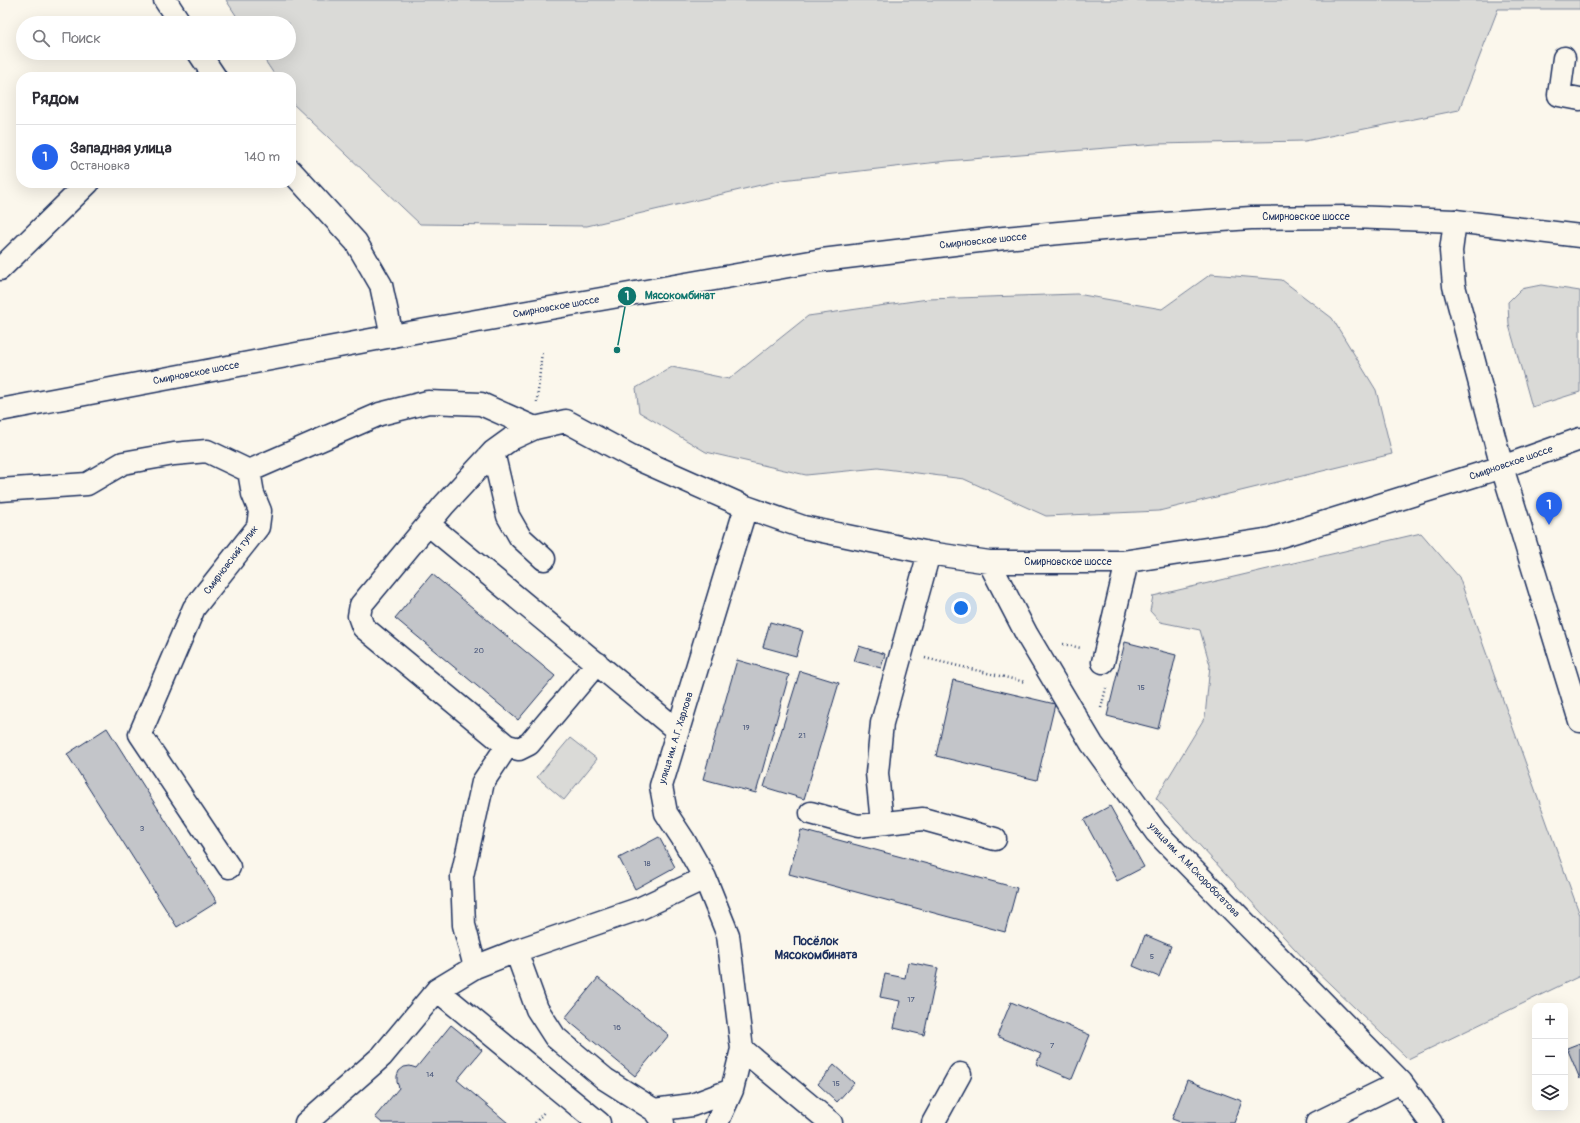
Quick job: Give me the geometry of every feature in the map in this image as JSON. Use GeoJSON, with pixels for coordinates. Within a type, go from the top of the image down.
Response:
{"type":"FeatureCollection","features":[{"type":"Feature","properties":{"kind":"street"},"geometry":{"type":"LineString","coordinates":[[165,0],[175,16]]}},
{"type":"Feature","properties":{"kind":"street"},"geometry":{"type":"LineString","coordinates":[[1564,58],[1560,95],[1580,99]]}},
{"type":"Feature","properties":{"kind":"street"},"geometry":{"type":"LineString","coordinates":[[296,176],[356,242],[381,285],[392,336]]}},
{"type":"Feature","properties":{"kind":"street"},"geometry":{"type":"LineString","coordinates":[[0,269],[83,188]]}},
{"type":"Feature","properties":{"kind":"street","name":"Смирновское шоссе"},"geometry":{"type":"LineString","coordinates":[[0,410],[392,336],[822,260],[1004,238],[1136,226],[1251,218],[1352,217],[1455,221],[1580,236]]}},
{"type":"Feature","properties":{"kind":"street"},"geometry":{"type":"LineString","coordinates":[[1455,221],[1450,251],[1454,286],[1502,467],[1580,721]]}},
{"type":"Feature","properties":{"kind":"street"},"geometry":{"type":"LineString","coordinates":[[0,490],[87,484],[123,464],[174,454],[207,452],[249,471],[380,414],[428,402],[481,404],[535,428]]}},
{"type":"Feature","properties":{"kind":"street","name":"Смирновское шоссе"},"geometry":{"type":"LineString","coordinates":[[535,428],[566,421],[631,456],[746,507],[804,527],[929,553],[990,562],[1127,562],[1271,539],[1502,467],[1580,439]]}},
{"type":"Feature","properties":{"kind":"street"},"geometry":{"type":"LineString","coordinates":[[535,428],[511,439],[494,452],[444,505],[361,605],[359,616],[363,627],[507,746],[519,749],[529,744],[597,663]]}},
{"type":"Feature","properties":{"kind":"street"},"geometry":{"type":"LineString","coordinates":[[494,452],[508,516],[520,537],[544,559]]}},
{"type":"Feature","properties":{"kind":"street","name":"Смирновский тупик"},"geometry":{"type":"LineString","coordinates":[[229,867],[140,734],[194,608],[258,527],[260,511],[253,494],[249,471]]}},
{"type":"Feature","properties":{"kind":"street","name":"улица им. А.Г. Харлова"},"geometry":{"type":"LineString","coordinates":[[717,1123],[732,1090],[742,1049],[728,936],[705,878],[683,839],[666,813],[661,786],[746,507]]}},
{"type":"Feature","properties":{"kind":"street"},"geometry":{"type":"LineString","coordinates":[[428,524],[678,731]]}},
{"type":"Feature","properties":{"kind":"street"},"geometry":{"type":"LineString","coordinates":[[882,823],[877,773],[882,723],[929,553]]}},
{"type":"Feature","properties":{"kind":"street","name":"улица им. А.М.Скоробогатова"},"geometry":{"type":"LineString","coordinates":[[990,562],[1027,635],[1092,744],[1156,832],[1401,1082],[1431,1123]]}},
{"type":"Feature","properties":{"kind":"street"},"geometry":{"type":"LineString","coordinates":[[1104,658],[1127,562]]}},
{"type":"Feature","properties":{"kind":"street"},"geometry":{"type":"LineString","coordinates":[[475,967],[464,924],[462,876],[483,782],[507,746]]}},
{"type":"Feature","properties":{"kind":"street"},"geometry":{"type":"LineString","coordinates":[[811,813],[858,826],[923,819],[995,839]]}},
{"type":"Feature","properties":{"kind":"street"},"geometry":{"type":"LineString","coordinates":[[306,1123],[382,1056],[437,990],[475,967],[516,951],[641,908],[705,878]]}},
{"type":"Feature","properties":{"kind":"street"},"geometry":{"type":"LineString","coordinates":[[516,951],[536,1009],[554,1037],[605,1079],[659,1117],[732,1090]]}},
{"type":"Feature","properties":{"kind":"street"},"geometry":{"type":"LineString","coordinates":[[437,990],[599,1123]]}},
{"type":"Feature","properties":{"kind":"street"},"geometry":{"type":"LineString","coordinates":[[742,1049],[831,1123]]}},
{"type":"Feature","properties":{"kind":"street"},"geometry":{"type":"LineString","coordinates":[[933,1123],[960,1074]]}},
{"type":"Feature","properties":{"kind":"street"},"geometry":{"type":"LineString","coordinates":[[1317,1123],[1401,1082]]}},
{"type":"Feature","properties":{"kind":"path"},"geometry":{"type":"LineString","coordinates":[[535,428],[542,351]]}},
{"type":"Feature","properties":{"kind":"path"},"geometry":{"type":"LineString","coordinates":[[1027,635],[1104,658],[1112,664],[1092,744]]}},
{"type":"Feature","properties":{"kind":"path"},"geometry":{"type":"LineString","coordinates":[[901,653],[1060,690]]}},
{"type":"Feature","properties":{"kind":"shaded area"},"geometry":{"type":"Polygon","coordinates":[[[226,0],[1580,0],[1580,9],[1498,9],[1459,110],[1305,141],[1156,144],[947,161],[782,180],[587,226],[420,224],[296,107],[296,72],[273,72],[265,60],[296,60],[296,16],[236,16],[226,0]]]}},
{"type":"Feature","properties":{"kind":"shaded area"},"geometry":{"type":"Polygon","coordinates":[[[1211,274],[1282,280],[1332,318],[1376,390],[1392,454],[1159,511],[1046,516],[964,479],[878,468],[806,475],[706,452],[639,412],[636,388],[672,367],[729,379],[808,316],[928,299],[1077,294],[1162,309],[1211,274]]]}},
{"type":"Feature","properties":{"kind":"shaded area"},"geometry":{"type":"Polygon","coordinates":[[[1541,285],[1580,291],[1580,392],[1532,407],[1509,325],[1508,302],[1521,289],[1541,285]]]}},
{"type":"Feature","properties":{"kind":"shaded area"},"geometry":{"type":"Polygon","coordinates":[[[1421,533],[1459,577],[1580,915],[1580,976],[1408,1059],[1306,961],[1156,798],[1205,717],[1210,665],[1200,630],[1160,622],[1150,611],[1153,596],[1421,533]]]}},
{"type":"Feature","properties":{"kind":"shaded area"},"geometry":{"type":"Polygon","coordinates":[[[570,738],[597,759],[564,800],[537,777],[570,738]]]}},
{"type":"Feature","properties":{"kind":"building"},"geometry":{"type":"Polygon","coordinates":[[[432,574],[555,676],[518,720],[395,618],[432,574]]]}},
{"type":"Feature","properties":{"kind":"building"},"geometry":{"type":"Polygon","coordinates":[[[770,622],[803,631],[796,656],[763,647],[770,622]]]}},
{"type":"Feature","properties":{"kind":"building"},"geometry":{"type":"Polygon","coordinates":[[[1125,642],[1176,655],[1158,729],[1107,716],[1125,642]]]}},
{"type":"Feature","properties":{"kind":"building"},"geometry":{"type":"Polygon","coordinates":[[[859,646],[885,654],[881,668],[854,661],[859,646]]]}},
{"type":"Feature","properties":{"kind":"building"},"geometry":{"type":"Polygon","coordinates":[[[737,660],[789,675],[756,793],[703,779],[737,660]]]}},
{"type":"Feature","properties":{"kind":"building"},"geometry":{"type":"Polygon","coordinates":[[[800,671],[839,683],[804,799],[764,787],[800,671]]]}},
{"type":"Feature","properties":{"kind":"building"},"geometry":{"type":"Polygon","coordinates":[[[953,680],[1055,704],[1037,780],[936,756],[953,680]]]}},
{"type":"Feature","properties":{"kind":"building"},"geometry":{"type":"Polygon","coordinates":[[[107,728],[217,902],[177,927],[67,754],[107,728]]]}},
{"type":"Feature","properties":{"kind":"building"},"geometry":{"type":"Polygon","coordinates":[[[1110,806],[1144,867],[1117,881],[1084,820],[1110,806]]]}},
{"type":"Feature","properties":{"kind":"building"},"geometry":{"type":"Polygon","coordinates":[[[801,830],[1017,888],[1005,932],[789,874],[801,830]]]}},
{"type":"Feature","properties":{"kind":"building"},"geometry":{"type":"Polygon","coordinates":[[[659,837],[675,867],[635,889],[619,858],[659,837]]]}},
{"type":"Feature","properties":{"kind":"building"},"geometry":{"type":"Polygon","coordinates":[[[1145,935],[1171,946],[1159,977],[1133,966],[1145,935]]]}},
{"type":"Feature","properties":{"kind":"building"},"geometry":{"type":"Polygon","coordinates":[[[908,962],[938,968],[924,1035],[894,1028],[900,1001],[880,997],[885,974],[905,978],[908,962]]]}},
{"type":"Feature","properties":{"kind":"building"},"geometry":{"type":"Polygon","coordinates":[[[598,978],[669,1035],[635,1076],[565,1018],[598,978]]]}},
{"type":"Feature","properties":{"kind":"building"},"geometry":{"type":"Polygon","coordinates":[[[1011,1002],[1090,1035],[1072,1079],[1036,1064],[1041,1054],[997,1036],[1011,1002]]]}},
{"type":"Feature","properties":{"kind":"building"},"geometry":{"type":"Polygon","coordinates":[[[451,1025],[482,1050],[457,1080],[508,1123],[382,1123],[375,1117],[399,1088],[397,1076],[399,1071],[404,1067],[410,1066],[416,1068],[451,1025]]]}},
{"type":"Feature","properties":{"kind":"building"},"geometry":{"type":"Polygon","coordinates":[[[1580,1043],[1580,1079],[1568,1050],[1568,1048],[1580,1043]]]}},
{"type":"Feature","properties":{"kind":"building"},"geometry":{"type":"Polygon","coordinates":[[[834,1065],[854,1083],[837,1102],[818,1084],[834,1065]]]}},
{"type":"Feature","properties":{"kind":"building"},"geometry":{"type":"Polygon","coordinates":[[[1187,1080],[1242,1101],[1234,1123],[1183,1123],[1172,1119],[1187,1080]]]}},
{"type":"Feature","properties":{"kind":"place","name":"Мясокомбинат"},"geometry":{"type":"Point","coordinates":[617,350]}},
{"type":"Feature","properties":{"kind":"place","name":"Западная улица"},"geometry":{"type":"Point","coordinates":[1549,525]}},
{"type":"Feature","properties":{"kind":"district","name":"Посёлок Мясокомбината"},"geometry":{"type":"Point","coordinates":[816,948]}}]}
